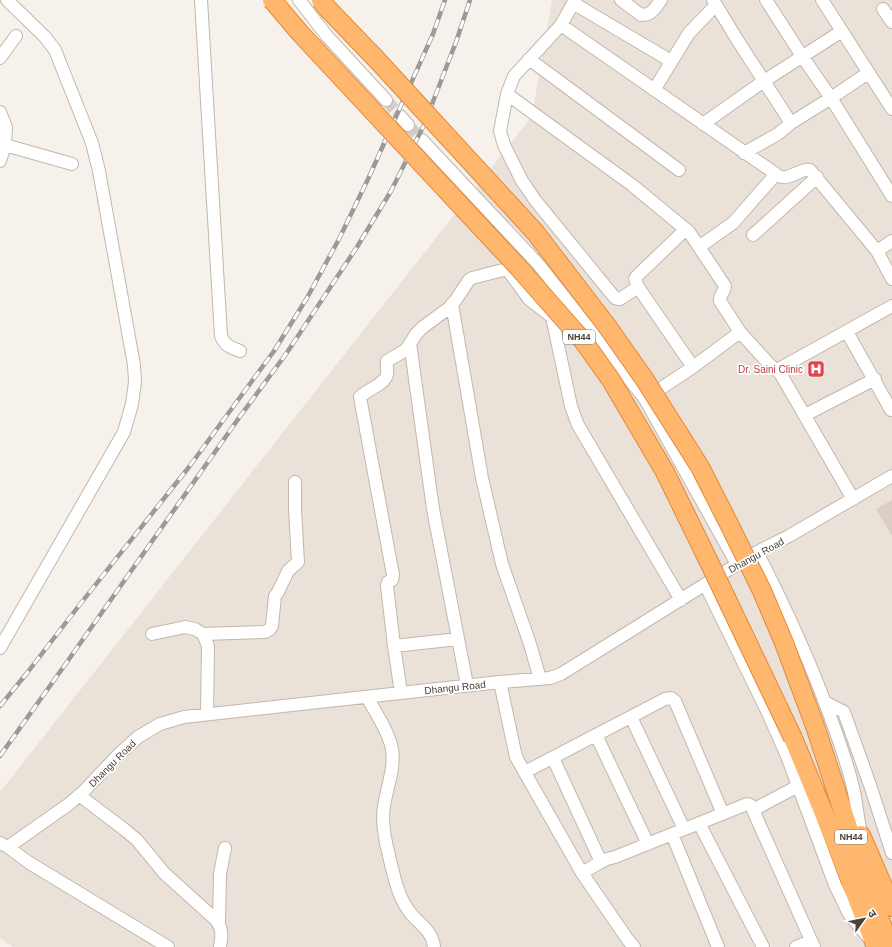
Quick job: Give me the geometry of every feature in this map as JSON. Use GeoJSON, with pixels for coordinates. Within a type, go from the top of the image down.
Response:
{"type":"FeatureCollection","features":[{"type":"Feature","properties":{"kind":"highway","name":"NH44"},"geometry":{"type":"LineString","coordinates":[[272,0],[300,33],[518,267],[584,342],[611,380],[665,472],[793,738],[880,947]]}},
{"type":"Feature","properties":{"kind":"highway","name":"NH44"},"geometry":{"type":"LineString","coordinates":[[321,0],[535,232],[602,320],[645,380],[700,467],[765,598],[784,643],[815,726],[862,870],[880,947]]}},
{"type":"Feature","properties":{"kind":"highway"},"geometry":{"type":"LineString","coordinates":[[837,794],[861,834],[892,907]]}},
{"type":"Feature","properties":{"kind":"street"},"geometry":{"type":"LineString","coordinates":[[0,648],[4,630],[124,432],[132,404],[135,382],[134,366],[99,171],[92,143],[55,50],[45,37],[7,0]]}},
{"type":"Feature","properties":{"kind":"street"},"geometry":{"type":"LineString","coordinates":[[201,0],[221,336],[223,342],[229,347],[240,351]]}},
{"type":"Feature","properties":{"kind":"street"},"geometry":{"type":"LineString","coordinates":[[299,0],[327,36],[386,100]]}},
{"type":"Feature","properties":{"kind":"street"},"geometry":{"type":"LineString","coordinates":[[621,0],[641,15],[652,12],[661,0]]}},
{"type":"Feature","properties":{"kind":"street"},"geometry":{"type":"LineString","coordinates":[[766,0],[831,98],[892,196]]}},
{"type":"Feature","properties":{"kind":"street"},"geometry":{"type":"LineString","coordinates":[[822,0],[868,73],[888,93],[892,109]]}},
{"type":"Feature","properties":{"kind":"street"},"geometry":{"type":"LineString","coordinates":[[638,287],[618,300],[615,298],[535,200],[522,180],[504,145],[500,131],[507,94],[514,76],[561,25],[574,2],[671,61]]}},
{"type":"Feature","properties":{"kind":"street"},"geometry":{"type":"LineString","coordinates":[[654,90],[689,33],[715,2],[738,41],[791,123]]}},
{"type":"Feature","properties":{"kind":"street"},"geometry":{"type":"LineString","coordinates":[[883,9],[892,22]]}},
{"type":"Feature","properties":{"kind":"street"},"geometry":{"type":"LineString","coordinates":[[561,25],[776,174],[785,177],[810,170],[877,251],[892,279]]}},
{"type":"Feature","properties":{"kind":"street"},"geometry":{"type":"LineString","coordinates":[[702,124],[764,81],[842,31]]}},
{"type":"Feature","properties":{"kind":"street"},"geometry":{"type":"LineString","coordinates":[[0,58],[16,36]]}},
{"type":"Feature","properties":{"kind":"street"},"geometry":{"type":"LineString","coordinates":[[529,59],[679,170]]}},
{"type":"Feature","properties":{"kind":"street"},"geometry":{"type":"LineString","coordinates":[[744,152],[778,134],[791,123],[868,73]]}},
{"type":"Feature","properties":{"kind":"street"},"geometry":{"type":"LineString","coordinates":[[507,94],[632,185],[689,232],[725,286],[720,300],[740,332],[780,374],[853,499]]}},
{"type":"Feature","properties":{"kind":"street"},"geometry":{"type":"LineString","coordinates":[[0,112],[6,127],[5,145],[0,161]]}},
{"type":"Feature","properties":{"kind":"street"},"geometry":{"type":"LineString","coordinates":[[422,140],[539,265],[645,399],[737,564]]}},
{"type":"Feature","properties":{"kind":"street"},"geometry":{"type":"LineString","coordinates":[[5,145],[72,164]]}},
{"type":"Feature","properties":{"kind":"street"},"geometry":{"type":"LineString","coordinates":[[699,247],[732,223],[776,174]]}},
{"type":"Feature","properties":{"kind":"street"},"geometry":{"type":"LineString","coordinates":[[753,235],[816,177]]}},
{"type":"Feature","properties":{"kind":"street"},"geometry":{"type":"LineString","coordinates":[[686,229],[635,279],[638,287],[693,367]]}},
{"type":"Feature","properties":{"kind":"street"},"geometry":{"type":"LineString","coordinates":[[877,251],[892,241]]}},
{"type":"Feature","properties":{"kind":"street"},"geometry":{"type":"LineString","coordinates":[[401,693],[387,586],[388,582],[392,580],[393,575],[360,398],[363,394],[382,382],[387,375],[386,366],[388,361],[408,348],[416,334],[452,304],[471,279],[507,269],[529,299],[552,317],[571,406],[578,425],[681,600]]}},
{"type":"Feature","properties":{"kind":"street"},"geometry":{"type":"LineString","coordinates":[[452,304],[482,478],[502,564],[530,644],[540,679]]}},
{"type":"Feature","properties":{"kind":"street"},"geometry":{"type":"LineString","coordinates":[[777,370],[848,332],[892,306]]}},
{"type":"Feature","properties":{"kind":"street"},"geometry":{"type":"LineString","coordinates":[[645,399],[693,367],[740,332]]}},
{"type":"Feature","properties":{"kind":"street"},"geometry":{"type":"LineString","coordinates":[[848,332],[891,410]]}},
{"type":"Feature","properties":{"kind":"street"},"geometry":{"type":"LineString","coordinates":[[410,343],[433,509],[467,685]]}},
{"type":"Feature","properties":{"kind":"street"},"geometry":{"type":"LineString","coordinates":[[804,415],[875,379]]}},
{"type":"Feature","properties":{"kind":"street","name":"Dhangu Road"},"geometry":{"type":"LineString","coordinates":[[4,845],[69,804],[138,737],[160,724],[184,717],[207,714],[467,685],[550,678],[561,674],[757,552],[789,536],[892,476]]}},
{"type":"Feature","properties":{"kind":"street"},"geometry":{"type":"LineString","coordinates":[[152,634],[185,627],[195,629],[203,634],[265,632],[270,629],[272,626],[275,596],[288,571],[298,562],[295,482]]}},
{"type":"Feature","properties":{"kind":"street"},"geometry":{"type":"LineString","coordinates":[[757,552],[776,588],[812,667],[825,702],[847,766],[854,792],[861,834]]}},
{"type":"Feature","properties":{"kind":"street"},"geometry":{"type":"LineString","coordinates":[[705,584],[768,713],[787,756],[835,885],[849,914],[880,947]]}},
{"type":"Feature","properties":{"kind":"street"},"geometry":{"type":"LineString","coordinates":[[203,634],[208,646],[207,714]]}},
{"type":"Feature","properties":{"kind":"street"},"geometry":{"type":"LineString","coordinates":[[394,646],[458,639]]}},
{"type":"Feature","properties":{"kind":"street"},"geometry":{"type":"LineString","coordinates":[[500,682],[516,757],[582,873],[629,945]]}},
{"type":"Feature","properties":{"kind":"street"},"geometry":{"type":"LineString","coordinates":[[367,696],[389,738],[392,749],[392,763],[384,806],[384,828],[396,883],[402,901],[408,911],[430,932],[434,942],[434,947]]}},
{"type":"Feature","properties":{"kind":"street"},"geometry":{"type":"LineString","coordinates":[[525,772],[668,698],[671,698],[673,699],[723,814]]}},
{"type":"Feature","properties":{"kind":"street"},"geometry":{"type":"LineString","coordinates":[[825,702],[844,712],[892,851]]}},
{"type":"Feature","properties":{"kind":"street"},"geometry":{"type":"LineString","coordinates":[[631,717],[684,829]]}},
{"type":"Feature","properties":{"kind":"street"},"geometry":{"type":"LineString","coordinates":[[596,735],[648,844]]}},
{"type":"Feature","properties":{"kind":"street"},"geometry":{"type":"LineString","coordinates":[[553,758],[601,862]]}},
{"type":"Feature","properties":{"kind":"street"},"geometry":{"type":"LineString","coordinates":[[753,810],[798,786]]}},
{"type":"Feature","properties":{"kind":"street"},"geometry":{"type":"LineString","coordinates":[[79,795],[136,840],[164,873],[219,923]]}},
{"type":"Feature","properties":{"kind":"street"},"geometry":{"type":"LineString","coordinates":[[582,873],[601,862],[747,804],[750,805],[812,944],[796,947]]}},
{"type":"Feature","properties":{"kind":"street"},"geometry":{"type":"LineString","coordinates":[[699,823],[763,947]]}},
{"type":"Feature","properties":{"kind":"street"},"geometry":{"type":"LineString","coordinates":[[672,834],[718,947]]}},
{"type":"Feature","properties":{"kind":"street"},"geometry":{"type":"LineString","coordinates":[[4,845],[28,862],[168,947]]}},
{"type":"Feature","properties":{"kind":"street"},"geometry":{"type":"LineString","coordinates":[[220,947],[222,934],[219,923],[220,874],[225,848]]}},
{"type":"Feature","properties":{"kind":"shaded area"},"geometry":{"type":"Polygon","coordinates":[[[552,0],[892,0],[892,947],[13,947],[0,938],[0,792],[532,116],[552,0]]]}},
{"type":"Feature","properties":{"kind":"building"},"geometry":{"type":"Polygon","coordinates":[[[819,362],[826,374],[817,378],[811,366],[819,362]]]}},
{"type":"Feature","properties":{"kind":"building"},"geometry":{"type":"Polygon","coordinates":[[[892,500],[892,536],[876,509],[892,500]]]}},
{"type":"Feature","properties":{"kind":"tunnel"},"geometry":{"type":"LineString","coordinates":[[386,100],[400,116]]}},
{"type":"Feature","properties":{"kind":"tunnel"},"geometry":{"type":"LineString","coordinates":[[408,125],[422,140]]}},
{"type":"Feature","properties":{"kind":"railway"},"geometry":{"type":"LineString","coordinates":[[0,706],[189,467],[274,351],[307,298],[339,239],[369,177],[433,34],[445,0]]}},
{"type":"Feature","properties":{"kind":"railway"},"geometry":{"type":"LineString","coordinates":[[0,756],[241,415],[286,354],[357,247],[391,191],[424,125],[456,42],[470,0]]}},
{"type":"Feature","properties":{"kind":"place","name":"Dr. Saini Clinic"},"geometry":{"type":"Point","coordinates":[816,369]}}]}
